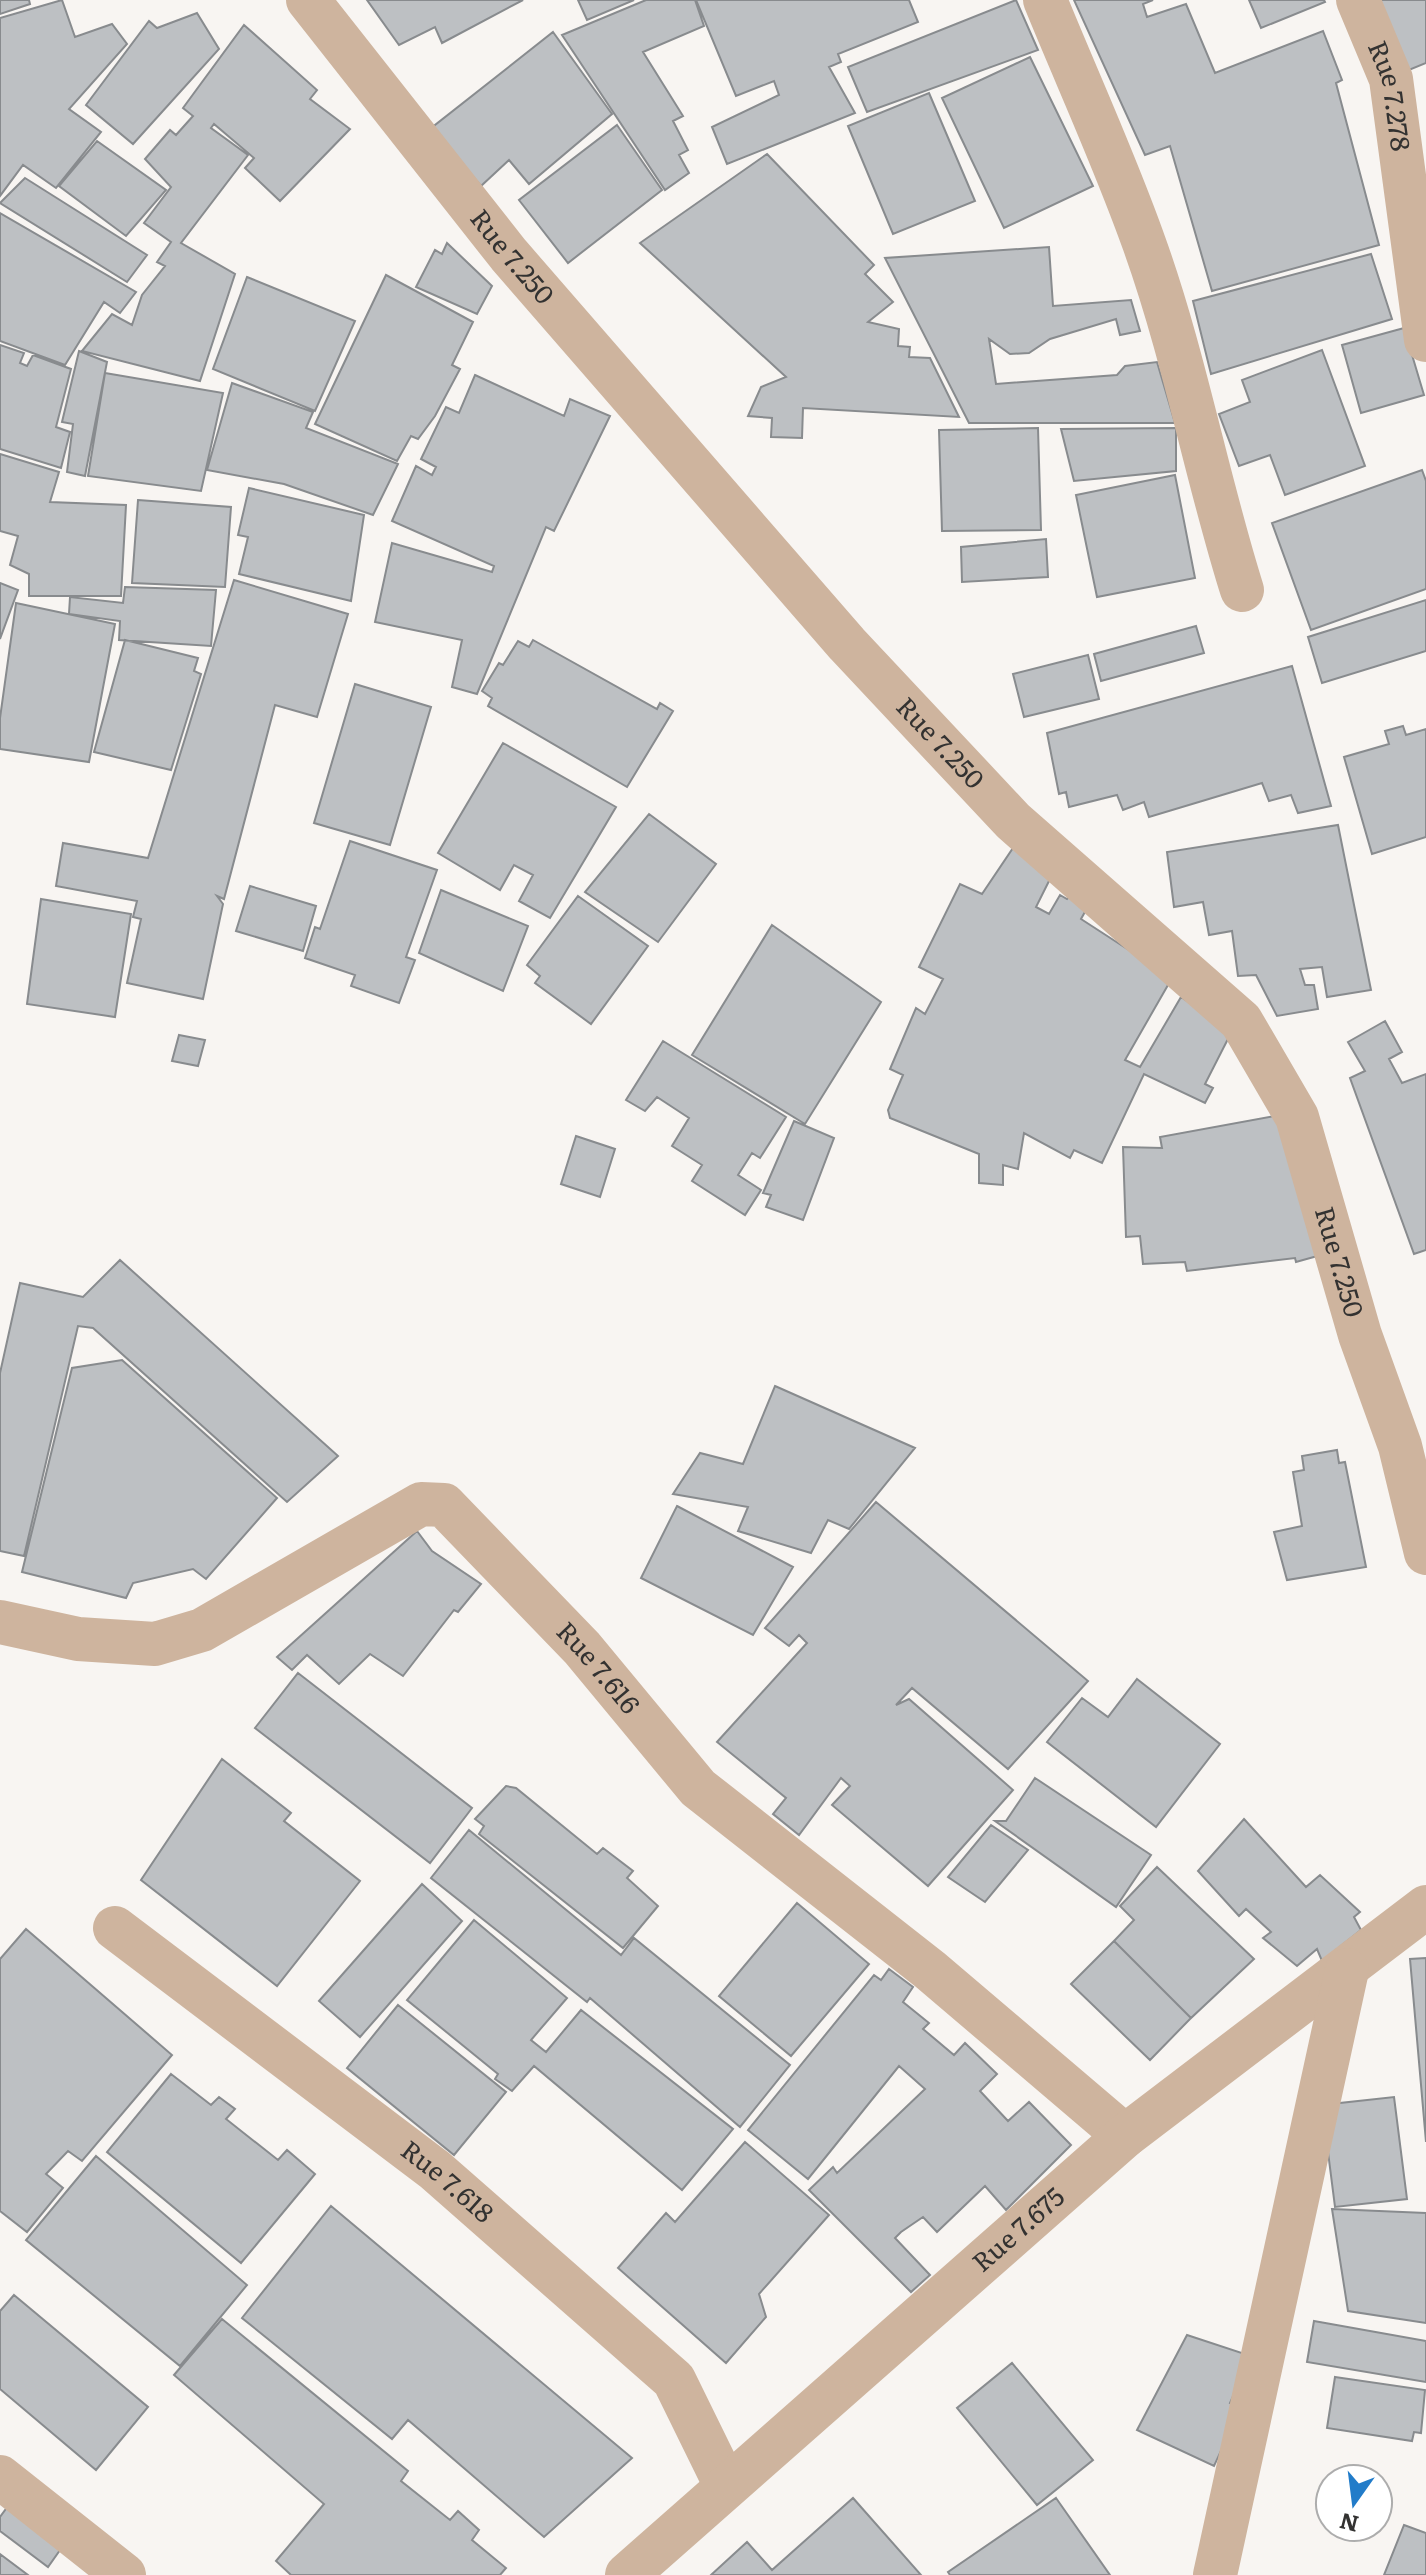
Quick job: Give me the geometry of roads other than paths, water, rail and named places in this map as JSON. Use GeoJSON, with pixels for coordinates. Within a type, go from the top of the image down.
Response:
{"type":"FeatureCollection","features":[{"type":"Feature","properties":{"kind":"street","name":"Rue 7.250"},"geometry":{"type":"LineString","coordinates":[[308,0],[509,255],[847,644],[1013,821],[1241,1021],[1297,1117],[1360,1335],[1413,1444],[1426,1553]]}},
{"type":"Feature","properties":{"kind":"street"},"geometry":{"type":"LineString","coordinates":[[1045,0],[1144,244],[1181,361],[1216,508],[1242,590]]}},
{"type":"Feature","properties":{"kind":"street","name":"Rue 7.278"},"geometry":{"type":"LineString","coordinates":[[1358,0],[1409,88],[1426,340]]}},
{"type":"Feature","properties":{"kind":"street","name":"Rue 7.616"},"geometry":{"type":"LineString","coordinates":[[0,1622],[78,1639],[155,1644],[202,1630],[421,1504],[444,1505],[582,1648],[698,1788],[930,1970],[1125,2136]]}},
{"type":"Feature","properties":{"kind":"street","name":"Rue 7.675"},"geometry":{"type":"LineString","coordinates":[[627,2575],[1125,2136],[1426,1907]]}},
{"type":"Feature","properties":{"kind":"street","name":"Rue 7.618"},"geometry":{"type":"LineString","coordinates":[[115,1928],[435,2170],[674,2380],[726,2486]]}},
{"type":"Feature","properties":{"kind":"street"},"geometry":{"type":"LineString","coordinates":[[1215,2575],[1347,1970]]}},
{"type":"Feature","properties":{"kind":"street"},"geometry":{"type":"LineString","coordinates":[[0,2477],[124,2575]]}}]}
